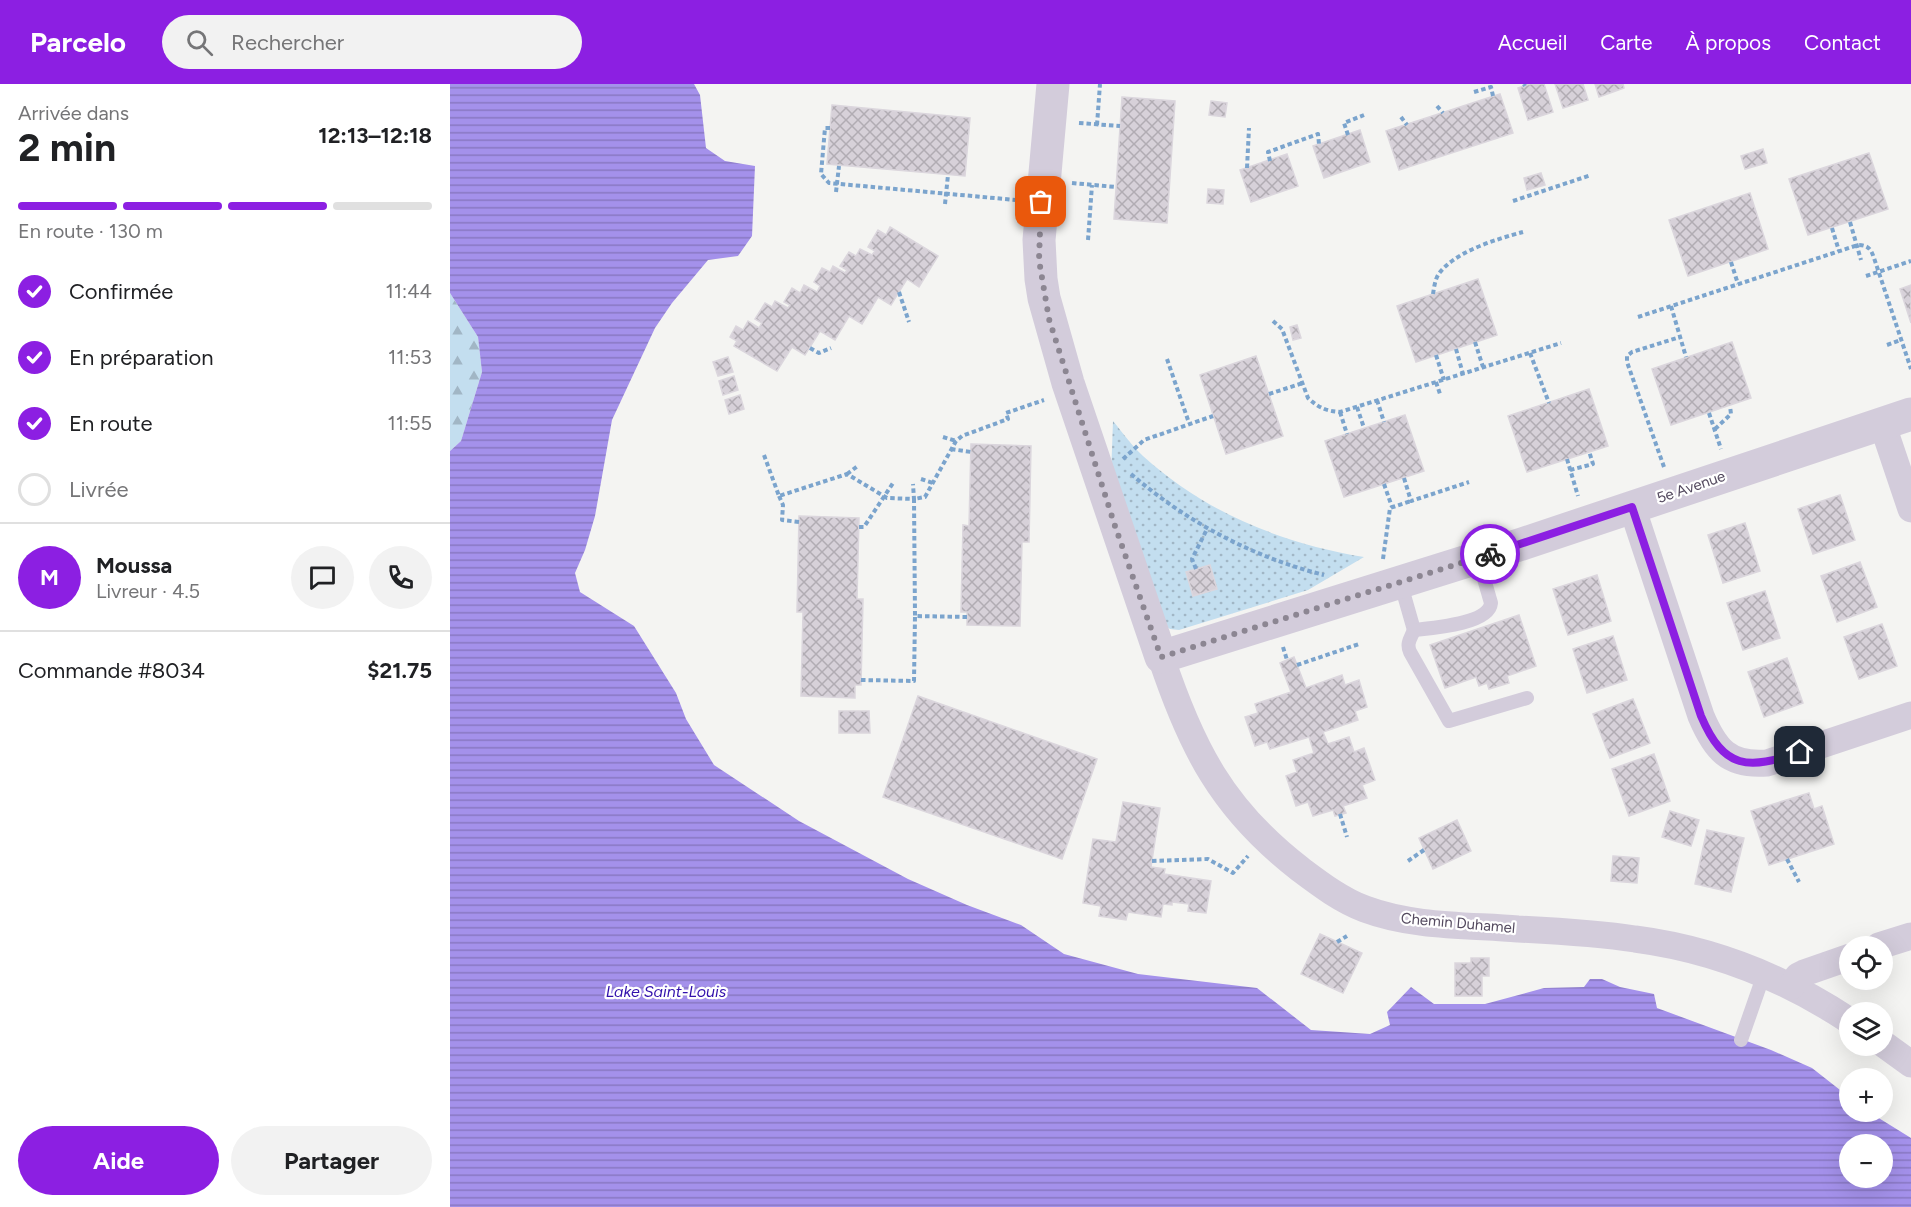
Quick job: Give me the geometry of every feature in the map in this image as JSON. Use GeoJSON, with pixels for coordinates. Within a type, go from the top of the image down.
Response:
{"type":"FeatureCollection","features":[{"type":"Feature","properties":{"kind":"street","name":"Chemin Duhamel"},"geometry":{"type":"LineString","coordinates":[[1053,84],[1042,191],[1039,260],[1049,319],[1115,526],[1172,689],[1202,758],[1229,800],[1265,838],[1294,864],[1343,898],[1366,909],[1393,917],[1424,922],[1637,939],[1692,950],[1764,974],[1792,986],[1839,1014]]}},
{"type":"Feature","properties":{"kind":"street","name":"5e Avenue"},"geometry":{"type":"LineString","coordinates":[[1161,657],[1586,523],[1897,418]]}},
{"type":"Feature","properties":{"kind":"street"},"geometry":{"type":"LineString","coordinates":[[1897,418],[1911,508]]}},
{"type":"Feature","properties":{"kind":"street"},"geometry":{"type":"LineString","coordinates":[[1632,507],[1701,716],[1713,742],[1729,757],[1742,762],[1767,763],[1911,715]]}},
{"type":"Feature","properties":{"kind":"street"},"geometry":{"type":"LineString","coordinates":[[1893,942],[1911,936]]}},
{"type":"Feature","properties":{"kind":"street"},"geometry":{"type":"LineString","coordinates":[[1792,986],[1804,973],[1839,961]]}},
{"type":"Feature","properties":{"kind":"street"},"geometry":{"type":"LineString","coordinates":[[1893,1051],[1911,1064]]}},
{"type":"Feature","properties":{"kind":"lane"},"geometry":{"type":"LineString","coordinates":[[1414,630],[1448,626],[1485,615],[1491,610],[1478,558]]}},
{"type":"Feature","properties":{"kind":"lane"},"geometry":{"type":"LineString","coordinates":[[1393,584],[1414,630]]}},
{"type":"Feature","properties":{"kind":"lane"},"geometry":{"type":"LineString","coordinates":[[1414,630],[1409,640],[1410,652],[1449,721],[1527,698]]}},
{"type":"Feature","properties":{"kind":"lane"},"geometry":{"type":"LineString","coordinates":[[1741,1040],[1764,974]]}},
{"type":"Feature","properties":{"kind":"path"},"geometry":{"type":"LineString","coordinates":[[1097,125],[1100,84]]}},
{"type":"Feature","properties":{"kind":"path"},"geometry":{"type":"LineString","coordinates":[[1474,92],[1491,87],[1493,96]]}},
{"type":"Feature","properties":{"kind":"path"},"geometry":{"type":"LineString","coordinates":[[1437,106],[1443,112]]}},
{"type":"Feature","properties":{"kind":"path"},"geometry":{"type":"LineString","coordinates":[[1348,135],[1344,123],[1364,116]]}},
{"type":"Feature","properties":{"kind":"path"},"geometry":{"type":"LineString","coordinates":[[1401,117],[1407,125]]}},
{"type":"Feature","properties":{"kind":"path"},"geometry":{"type":"LineString","coordinates":[[1049,121],[1120,126]]}},
{"type":"Feature","properties":{"kind":"path"},"geometry":{"type":"LineString","coordinates":[[830,128],[825,128],[821,174],[829,183],[946,194],[1042,191],[1092,185],[1116,187]]}},
{"type":"Feature","properties":{"kind":"path"},"geometry":{"type":"LineString","coordinates":[[1247,168],[1249,128]]}},
{"type":"Feature","properties":{"kind":"path"},"geometry":{"type":"LineString","coordinates":[[1270,161],[1268,152],[1318,134],[1319,144]]}},
{"type":"Feature","properties":{"kind":"path"},"geometry":{"type":"LineString","coordinates":[[836,192],[839,166]]}},
{"type":"Feature","properties":{"kind":"path"},"geometry":{"type":"LineString","coordinates":[[945,204],[948,175]]}},
{"type":"Feature","properties":{"kind":"path"},"geometry":{"type":"LineString","coordinates":[[1513,201],[1591,175]]}},
{"type":"Feature","properties":{"kind":"path"},"geometry":{"type":"LineString","coordinates":[[1088,240],[1092,185]]}},
{"type":"Feature","properties":{"kind":"path"},"geometry":{"type":"LineString","coordinates":[[1850,222],[1861,260]]}},
{"type":"Feature","properties":{"kind":"path"},"geometry":{"type":"LineString","coordinates":[[1832,228],[1839,251]]}},
{"type":"Feature","properties":{"kind":"path"},"geometry":{"type":"LineString","coordinates":[[1433,294],[1437,276],[1454,260],[1490,242],[1523,232]]}},
{"type":"Feature","properties":{"kind":"path"},"geometry":{"type":"LineString","coordinates":[[1638,317],[1839,251],[1865,245],[1870,249],[1911,369]]}},
{"type":"Feature","properties":{"kind":"path"},"geometry":{"type":"LineString","coordinates":[[1866,276],[1911,261]]}},
{"type":"Feature","properties":{"kind":"path"},"geometry":{"type":"LineString","coordinates":[[1731,262],[1738,284]]}},
{"type":"Feature","properties":{"kind":"path"},"geometry":{"type":"LineString","coordinates":[[899,292],[909,322]]}},
{"type":"Feature","properties":{"kind":"path"},"geometry":{"type":"LineString","coordinates":[[1671,306],[1686,357]]}},
{"type":"Feature","properties":{"kind":"path"},"geometry":{"type":"LineString","coordinates":[[1273,321],[1282,329],[1308,398],[1326,411],[1340,412],[1561,343]]}},
{"type":"Feature","properties":{"kind":"path"},"geometry":{"type":"LineString","coordinates":[[1673,493],[1628,362],[1628,356],[1632,352],[1680,337]]}},
{"type":"Feature","properties":{"kind":"path"},"geometry":{"type":"LineString","coordinates":[[1887,345],[1901,340]]}},
{"type":"Feature","properties":{"kind":"path"},"geometry":{"type":"LineString","coordinates":[[1476,342],[1483,368]]}},
{"type":"Feature","properties":{"kind":"path"},"geometry":{"type":"LineString","coordinates":[[810,348],[819,353],[831,348]]}},
{"type":"Feature","properties":{"kind":"path"},"geometry":{"type":"LineString","coordinates":[[1456,349],[1463,374]]}},
{"type":"Feature","properties":{"kind":"path"},"geometry":{"type":"LineString","coordinates":[[1530,353],[1549,403]]}},
{"type":"Feature","properties":{"kind":"path"},"geometry":{"type":"LineString","coordinates":[[1436,355],[1444,380]]}},
{"type":"Feature","properties":{"kind":"path"},"geometry":{"type":"LineString","coordinates":[[1167,359],[1189,423]]}},
{"type":"Feature","properties":{"kind":"path"},"geometry":{"type":"LineString","coordinates":[[1436,382],[1440,394]]}},
{"type":"Feature","properties":{"kind":"path"},"geometry":{"type":"LineString","coordinates":[[1269,394],[1303,383]]}},
{"type":"Feature","properties":{"kind":"path"},"geometry":{"type":"LineString","coordinates":[[847,474],[887,498],[925,497],[951,449],[962,436],[1008,419],[1006,413],[1047,399]]}},
{"type":"Feature","properties":{"kind":"path"},"geometry":{"type":"LineString","coordinates":[[1377,400],[1384,422]]}},
{"type":"Feature","properties":{"kind":"path"},"geometry":{"type":"LineString","coordinates":[[1715,429],[1731,414],[1730,405]]}},
{"type":"Feature","properties":{"kind":"path"},"geometry":{"type":"LineString","coordinates":[[1357,407],[1364,428]]}},
{"type":"Feature","properties":{"kind":"path"},"geometry":{"type":"LineString","coordinates":[[1340,412],[1347,434]]}},
{"type":"Feature","properties":{"kind":"path"},"geometry":{"type":"LineString","coordinates":[[1709,413],[1729,474]]}},
{"type":"Feature","properties":{"kind":"path"},"geometry":{"type":"LineString","coordinates":[[1118,464],[1144,440],[1213,416]]}},
{"type":"Feature","properties":{"kind":"path"},"geometry":{"type":"LineString","coordinates":[[943,437],[956,441]]}},
{"type":"Feature","properties":{"kind":"path"},"geometry":{"type":"LineString","coordinates":[[951,449],[971,452]]}},
{"type":"Feature","properties":{"kind":"path"},"geometry":{"type":"LineString","coordinates":[[1570,470],[1593,464],[1590,452]]}},
{"type":"Feature","properties":{"kind":"path"},"geometry":{"type":"LineString","coordinates":[[764,455],[783,505],[782,520],[799,522]]}},
{"type":"Feature","properties":{"kind":"path"},"geometry":{"type":"LineString","coordinates":[[1567,459],[1586,523]]}},
{"type":"Feature","properties":{"kind":"path"},"geometry":{"type":"LineString","coordinates":[[779,496],[847,474],[859,465]]}},
{"type":"Feature","properties":{"kind":"path"},"geometry":{"type":"LineString","coordinates":[[1126,471],[1207,529],[1258,553],[1333,577]]}},
{"type":"Feature","properties":{"kind":"path"},"geometry":{"type":"LineString","coordinates":[[1404,478],[1411,501]]}},
{"type":"Feature","properties":{"kind":"path"},"geometry":{"type":"LineString","coordinates":[[921,480],[933,483]]}},
{"type":"Feature","properties":{"kind":"path"},"geometry":{"type":"LineString","coordinates":[[1393,584],[1383,557],[1390,508],[1469,482]]}},
{"type":"Feature","properties":{"kind":"path"},"geometry":{"type":"LineString","coordinates":[[859,527],[864,527],[893,483]]}},
{"type":"Feature","properties":{"kind":"path"},"geometry":{"type":"LineString","coordinates":[[861,680],[914,681],[913,484]]}},
{"type":"Feature","properties":{"kind":"path"},"geometry":{"type":"LineString","coordinates":[[1384,484],[1392,507]]}},
{"type":"Feature","properties":{"kind":"path"},"geometry":{"type":"LineString","coordinates":[[1196,569],[1192,559],[1207,529]]}},
{"type":"Feature","properties":{"kind":"path"},"geometry":{"type":"LineString","coordinates":[[915,616],[967,617]]}},
{"type":"Feature","properties":{"kind":"path"},"geometry":{"type":"LineString","coordinates":[[1297,665],[1359,644]]}},
{"type":"Feature","properties":{"kind":"path"},"geometry":{"type":"LineString","coordinates":[[1340,814],[1347,837]]}},
{"type":"Feature","properties":{"kind":"path"},"geometry":{"type":"LineString","coordinates":[[1152,861],[1208,859],[1233,873],[1265,838]]}},
{"type":"Feature","properties":{"kind":"path"},"geometry":{"type":"LineString","coordinates":[[1408,861],[1424,850]]}},
{"type":"Feature","properties":{"kind":"path"},"geometry":{"type":"LineString","coordinates":[[1787,859],[1799,882]]}},
{"type":"Feature","properties":{"kind":"path"},"geometry":{"type":"LineString","coordinates":[[1337,942],[1347,936]]}},
{"type":"Feature","properties":{"kind":"green space"},"geometry":{"type":"Polygon","coordinates":[[[450,293],[478,337],[482,372],[461,441],[450,451],[450,293]]]}},
{"type":"Feature","properties":{"kind":"green space"},"geometry":{"type":"Polygon","coordinates":[[[1113,421],[1131,444],[1167,476],[1192,494],[1219,509],[1274,534],[1333,551],[1364,557],[1308,590],[1179,630],[1170,629],[1164,625],[1111,477],[1113,421]]]}},
{"type":"Feature","properties":{"kind":"water","name":"Lake Saint-Louis"},"geometry":{"type":"Polygon","coordinates":[[[450,84],[694,84],[700,95],[706,148],[725,161],[755,166],[752,236],[738,256],[708,260],[672,303],[655,328],[612,420],[595,516],[585,550],[575,573],[580,592],[634,626],[676,693],[686,719],[714,765],[799,821],[908,879],[967,905],[1021,925],[1064,954],[1138,974],[1257,988],[1311,1030],[1370,1034],[1390,1025],[1387,1012],[1411,987],[1434,1004],[1485,1004],[1544,988],[1584,987],[1590,979],[1602,979],[1620,987],[1654,994],[1657,1008],[1771,1050],[1812,1068],[1839,1089],[1839,1122],[1885,1122],[1911,1138],[1911,1207],[450,1207],[450,451],[461,441],[482,372],[478,337],[450,293],[450,84]]]}},
{"type":"Feature","properties":{"kind":"building"},"geometry":{"type":"Polygon","coordinates":[[[1530,84],[1544,84],[1553,112],[1528,120],[1518,88],[1530,84]]]}},
{"type":"Feature","properties":{"kind":"building"},"geometry":{"type":"Polygon","coordinates":[[[1555,84],[1583,84],[1588,100],[1563,108],[1555,84]]]}},
{"type":"Feature","properties":{"kind":"building"},"geometry":{"type":"Polygon","coordinates":[[[1595,84],[1623,84],[1624,88],[1599,97],[1595,84]]]}},
{"type":"Feature","properties":{"kind":"building"},"geometry":{"type":"Polygon","coordinates":[[[1500,94],[1513,133],[1399,170],[1386,131],[1500,94]]]}},
{"type":"Feature","properties":{"kind":"building"},"geometry":{"type":"Polygon","coordinates":[[[1122,97],[1175,101],[1167,223],[1114,219],[1122,97]]]}},
{"type":"Feature","properties":{"kind":"building"},"geometry":{"type":"Polygon","coordinates":[[[1211,101],[1227,103],[1225,117],[1209,115],[1211,101]]]}},
{"type":"Feature","properties":{"kind":"building"},"geometry":{"type":"Polygon","coordinates":[[[832,105],[970,118],[965,176],[827,164],[832,105]]]}},
{"type":"Feature","properties":{"kind":"building"},"geometry":{"type":"Polygon","coordinates":[[[1360,130],[1370,162],[1324,178],[1313,146],[1360,130]]]}},
{"type":"Feature","properties":{"kind":"building"},"geometry":{"type":"Polygon","coordinates":[[[1763,149],[1767,163],[1745,169],[1741,156],[1763,149]]]}},
{"type":"Feature","properties":{"kind":"building"},"geometry":{"type":"Polygon","coordinates":[[[1869,153],[1888,209],[1808,235],[1789,179],[1869,153]]]}},
{"type":"Feature","properties":{"kind":"building"},"geometry":{"type":"Polygon","coordinates":[[[1287,154],[1298,186],[1251,202],[1240,170],[1287,154]]]}},
{"type":"Feature","properties":{"kind":"building"},"geometry":{"type":"Polygon","coordinates":[[[1541,173],[1545,185],[1527,190],[1524,178],[1541,173]]]}},
{"type":"Feature","properties":{"kind":"building"},"geometry":{"type":"Polygon","coordinates":[[[1208,189],[1224,190],[1223,204],[1207,203],[1208,189]]]}},
{"type":"Feature","properties":{"kind":"building"},"geometry":{"type":"Polygon","coordinates":[[[1750,193],[1768,249],[1688,276],[1669,220],[1750,193]]]}},
{"type":"Feature","properties":{"kind":"building"},"geometry":{"type":"Polygon","coordinates":[[[890,227],[938,256],[919,287],[907,279],[891,305],[878,297],[862,324],[849,316],[835,340],[820,331],[805,355],[792,347],[777,371],[734,346],[737,341],[730,337],[736,326],[743,330],[748,321],[759,328],[762,323],[755,319],[765,303],[772,307],[775,301],[788,308],[790,305],[784,302],[792,288],[800,293],[804,285],[817,292],[820,286],[814,282],[822,268],[830,272],[833,266],[845,273],[847,270],[840,266],[849,252],[856,256],[860,249],[872,255],[875,251],[868,247],[878,230],[886,235],[890,227]]]}},
{"type":"Feature","properties":{"kind":"building"},"geometry":{"type":"Polygon","coordinates":[[[1478,279],[1497,335],[1416,362],[1397,306],[1478,279]]]}},
{"type":"Feature","properties":{"kind":"building"},"geometry":{"type":"Polygon","coordinates":[[[1911,285],[1911,323],[1900,289],[1911,285]]]}},
{"type":"Feature","properties":{"kind":"building"},"geometry":{"type":"Polygon","coordinates":[[[1297,325],[1301,338],[1293,340],[1290,327],[1297,325]]]}},
{"type":"Feature","properties":{"kind":"building"},"geometry":{"type":"Polygon","coordinates":[[[1732,342],[1751,398],[1671,425],[1652,369],[1732,342]]]}},
{"type":"Feature","properties":{"kind":"building"},"geometry":{"type":"Polygon","coordinates":[[[1256,356],[1283,436],[1226,454],[1200,375],[1256,356]]]}},
{"type":"Feature","properties":{"kind":"building"},"geometry":{"type":"Polygon","coordinates":[[[728,357],[733,372],[718,376],[713,362],[728,357]]]}},
{"type":"Feature","properties":{"kind":"building"},"geometry":{"type":"Polygon","coordinates":[[[734,376],[738,390],[723,395],[719,381],[734,376]]]}},
{"type":"Feature","properties":{"kind":"building"},"geometry":{"type":"Polygon","coordinates":[[[1589,389],[1608,446],[1527,472],[1508,416],[1589,389]]]}},
{"type":"Feature","properties":{"kind":"building"},"geometry":{"type":"Polygon","coordinates":[[[740,395],[744,409],[729,414],[725,400],[740,395]]]}},
{"type":"Feature","properties":{"kind":"building"},"geometry":{"type":"Polygon","coordinates":[[[1405,415],[1424,471],[1344,497],[1325,441],[1405,415]]]}},
{"type":"Feature","properties":{"kind":"building"},"geometry":{"type":"Polygon","coordinates":[[[971,444],[1031,446],[1029,542],[1022,542],[1020,626],[967,625],[967,612],[961,612],[963,525],[969,526],[971,444]]]}},
{"type":"Feature","properties":{"kind":"building"},"geometry":{"type":"Polygon","coordinates":[[[1840,495],[1855,540],[1813,554],[1798,509],[1840,495]]]}},
{"type":"Feature","properties":{"kind":"building"},"geometry":{"type":"Polygon","coordinates":[[[799,516],[859,518],[857,599],[863,599],[861,685],[855,685],[855,698],[801,696],[803,612],[797,612],[799,516]]]}},
{"type":"Feature","properties":{"kind":"building"},"geometry":{"type":"Polygon","coordinates":[[[1745,523],[1760,571],[1723,583],[1708,535],[1745,523]]]}},
{"type":"Feature","properties":{"kind":"building"},"geometry":{"type":"Polygon","coordinates":[[[1860,562],[1877,607],[1837,622],[1821,576],[1860,562]]]}},
{"type":"Feature","properties":{"kind":"building"},"geometry":{"type":"Polygon","coordinates":[[[1210,565],[1217,589],[1193,596],[1186,572],[1210,565]]]}},
{"type":"Feature","properties":{"kind":"building"},"geometry":{"type":"Polygon","coordinates":[[[1597,575],[1611,621],[1568,635],[1553,589],[1597,575]]]}},
{"type":"Feature","properties":{"kind":"building"},"geometry":{"type":"Polygon","coordinates":[[[1765,591],[1780,638],[1743,650],[1727,603],[1765,591]]]}},
{"type":"Feature","properties":{"kind":"building"},"geometry":{"type":"Polygon","coordinates":[[[1519,615],[1536,666],[1507,676],[1509,683],[1489,689],[1487,683],[1479,686],[1476,677],[1445,688],[1430,645],[1519,615]]]}},
{"type":"Feature","properties":{"kind":"building"},"geometry":{"type":"Polygon","coordinates":[[[1882,624],[1897,666],[1859,679],[1844,637],[1882,624]]]}},
{"type":"Feature","properties":{"kind":"building"},"geometry":{"type":"Polygon","coordinates":[[[1613,636],[1627,680],[1587,693],[1573,649],[1613,636]]]}},
{"type":"Feature","properties":{"kind":"building"},"geometry":{"type":"Polygon","coordinates":[[[1294,657],[1306,688],[1342,675],[1345,685],[1359,680],[1367,707],[1355,711],[1358,720],[1323,732],[1328,744],[1349,737],[1354,752],[1364,748],[1375,780],[1362,785],[1367,798],[1343,806],[1346,813],[1335,816],[1333,810],[1313,816],[1308,802],[1296,806],[1286,776],[1297,772],[1293,760],[1314,753],[1309,737],[1270,749],[1267,742],[1255,746],[1245,717],[1258,713],[1255,704],[1291,692],[1280,663],[1294,657]]]}},
{"type":"Feature","properties":{"kind":"building"},"geometry":{"type":"Polygon","coordinates":[[[1787,658],[1803,703],[1764,717],[1748,672],[1787,658]]]}},
{"type":"Feature","properties":{"kind":"building"},"geometry":{"type":"Polygon","coordinates":[[[918,696],[1097,759],[1062,859],[883,797],[918,696]]]}},
{"type":"Feature","properties":{"kind":"building"},"geometry":{"type":"Polygon","coordinates":[[[1633,699],[1650,743],[1610,758],[1593,714],[1633,699]]]}},
{"type":"Feature","properties":{"kind":"building"},"geometry":{"type":"Polygon","coordinates":[[[839,711],[869,711],[870,733],[839,733],[839,711]]]}},
{"type":"Feature","properties":{"kind":"building"},"geometry":{"type":"Polygon","coordinates":[[[1654,754],[1670,801],[1629,816],[1612,769],[1654,754]]]}},
{"type":"Feature","properties":{"kind":"building"},"geometry":{"type":"Polygon","coordinates":[[[1809,793],[1814,809],[1822,806],[1834,844],[1769,865],[1751,811],[1809,793]]]}},
{"type":"Feature","properties":{"kind":"building"},"geometry":{"type":"Polygon","coordinates":[[[1123,802],[1160,808],[1151,867],[1165,869],[1164,874],[1211,881],[1206,913],[1188,911],[1189,904],[1172,902],[1172,905],[1163,904],[1161,917],[1128,912],[1126,920],[1099,916],[1101,906],[1083,903],[1093,839],[1116,842],[1123,802]]]}},
{"type":"Feature","properties":{"kind":"building"},"geometry":{"type":"Polygon","coordinates":[[[1670,811],[1699,820],[1691,846],[1662,837],[1670,811]]]}},
{"type":"Feature","properties":{"kind":"building"},"geometry":{"type":"Polygon","coordinates":[[[1457,820],[1471,851],[1433,869],[1419,838],[1457,820]]]}},
{"type":"Feature","properties":{"kind":"building"},"geometry":{"type":"Polygon","coordinates":[[[1707,830],[1744,838],[1731,892],[1695,884],[1707,830]]]}},
{"type":"Feature","properties":{"kind":"building"},"geometry":{"type":"Polygon","coordinates":[[[1613,856],[1639,858],[1637,883],[1611,881],[1613,856]]]}},
{"type":"Feature","properties":{"kind":"building"},"geometry":{"type":"Polygon","coordinates":[[[1320,934],[1362,953],[1343,993],[1301,974],[1320,934]]]}},
{"type":"Feature","properties":{"kind":"building"},"geometry":{"type":"Polygon","coordinates":[[[1471,958],[1489,958],[1489,976],[1482,976],[1482,996],[1455,996],[1455,963],[1471,963],[1471,958]]]}},
{"type":"Feature","properties":{"kind":"way so far"},"geometry":{"type":"LineString","coordinates":[[1041,202],[1039,260],[1049,319],[1115,526],[1161,657],[1490,554]]}},
{"type":"Feature","properties":{"kind":"route"},"geometry":{"type":"LineString","coordinates":[[1490,554],[1632,507],[1709,735],[1718,748],[1729,757],[1742,762],[1767,763],[1800,752]]}}]}
